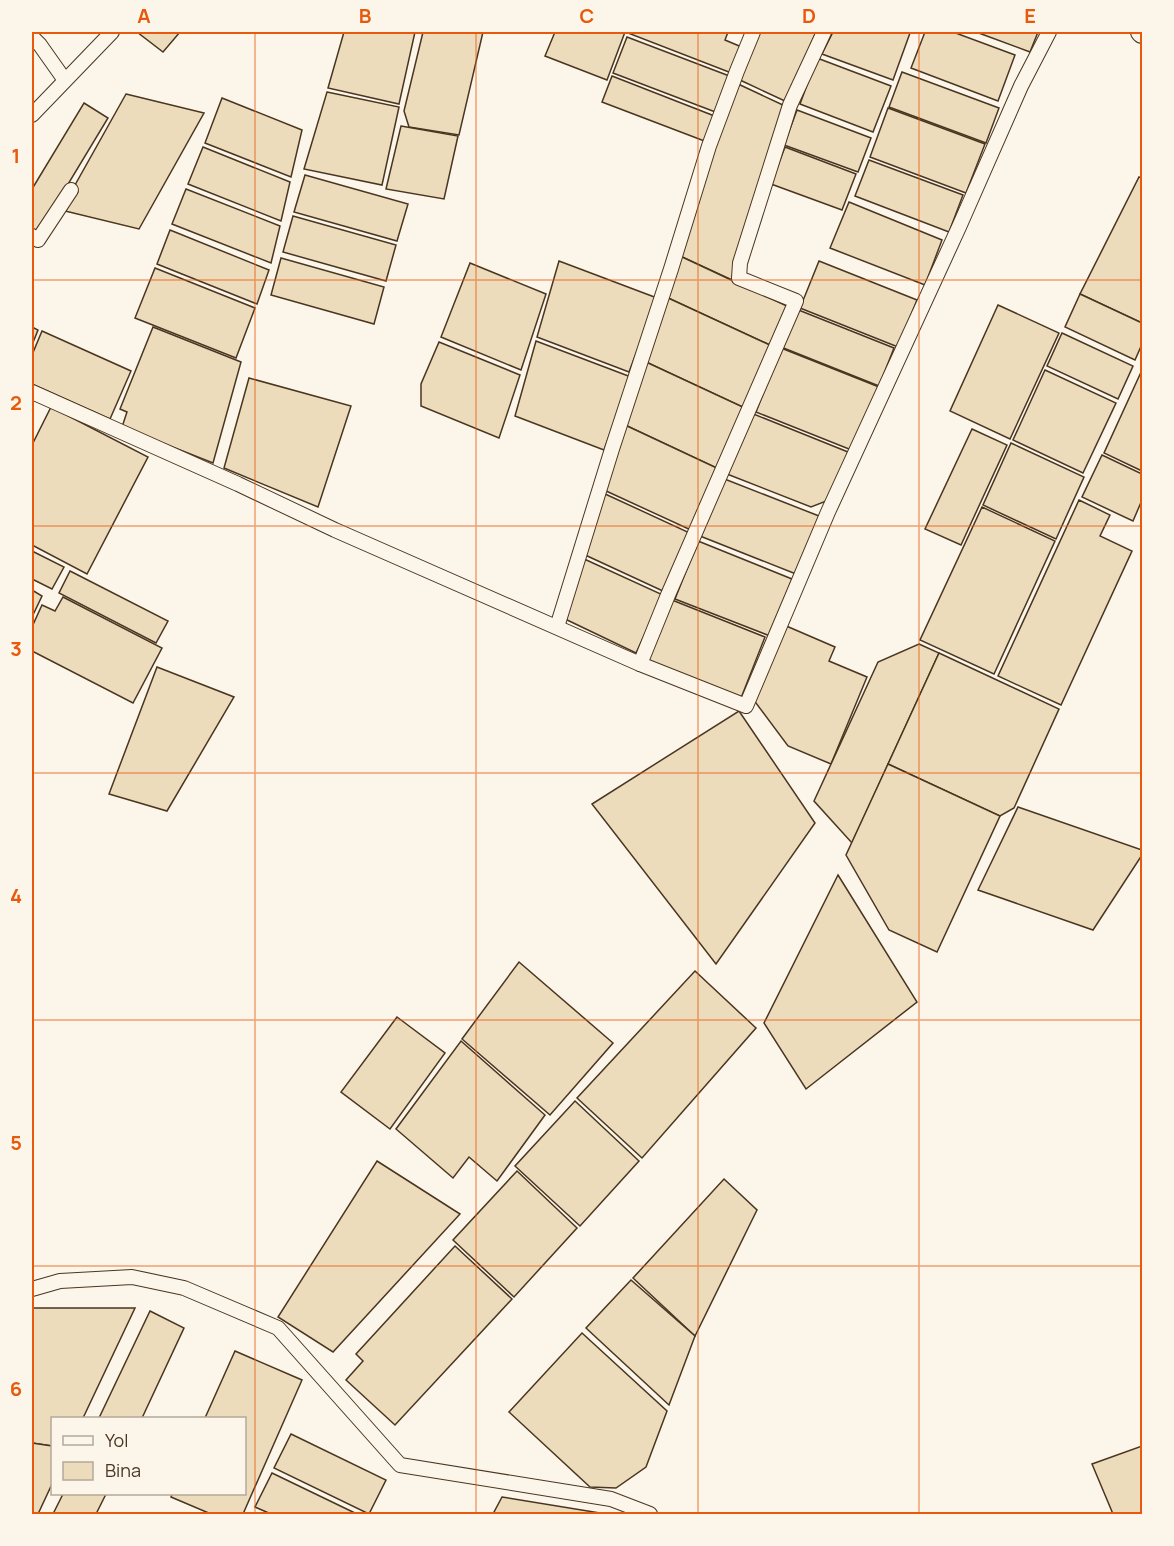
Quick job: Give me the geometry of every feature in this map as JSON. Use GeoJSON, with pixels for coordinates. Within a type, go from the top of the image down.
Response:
{"type":"FeatureCollection","features":[{"type":"Feature","properties":{"kind":"street"},"geometry":{"type":"LineString","coordinates":[[32,115],[64,79],[112,32]]}},
{"type":"Feature","properties":{"kind":"street"},"geometry":{"type":"LineString","coordinates":[[557,627],[709,146],[753,32]]}},
{"type":"Feature","properties":{"kind":"street"},"geometry":{"type":"LineString","coordinates":[[640,664],[796,301],[739,278],[740,263],[790,105],[824,32]]}},
{"type":"Feature","properties":{"kind":"street"},"geometry":{"type":"LineString","coordinates":[[32,392],[335,530],[640,664],[746,706],[828,512],[1021,86],[1048,32]]}},
{"type":"Feature","properties":{"kind":"street"},"geometry":{"type":"LineString","coordinates":[[32,37],[64,79]]}},
{"type":"Feature","properties":{"kind":"street"},"geometry":{"type":"LineString","coordinates":[[32,236],[38,240],[71,190]]}},
{"type":"Feature","properties":{"kind":"street"},"geometry":{"type":"LineString","coordinates":[[32,1289],[60,1281],[132,1277],[184,1288],[278,1328],[400,1465],[611,1499],[650,1515]]}},
{"type":"Feature","properties":{"kind":"building"},"geometry":{"type":"Polygon","coordinates":[[[137,32],[180,32],[163,52],[137,32]]]}},
{"type":"Feature","properties":{"kind":"building"},"geometry":{"type":"Polygon","coordinates":[[[344,32],[415,32],[399,104],[328,88],[344,32]]]}},
{"type":"Feature","properties":{"kind":"building"},"geometry":{"type":"Polygon","coordinates":[[[423,32],[483,32],[459,135],[409,127],[404,111],[423,32]]]}},
{"type":"Feature","properties":{"kind":"building"},"geometry":{"type":"Polygon","coordinates":[[[555,32],[625,32],[607,80],[545,56],[555,32]]]}},
{"type":"Feature","properties":{"kind":"building"},"geometry":{"type":"Polygon","coordinates":[[[629,32],[728,32],[725,40],[744,48],[734,74],[629,32]]]}},
{"type":"Feature","properties":{"kind":"building"},"geometry":{"type":"Polygon","coordinates":[[[759,32],[816,32],[787,102],[740,80],[759,32]]]}},
{"type":"Feature","properties":{"kind":"building"},"geometry":{"type":"Polygon","coordinates":[[[833,32],[910,33],[893,80],[822,54],[833,32]]]}},
{"type":"Feature","properties":{"kind":"building"},"geometry":{"type":"Polygon","coordinates":[[[925,32],[953,32],[1015,55],[998,101],[911,68],[925,32]]]}},
{"type":"Feature","properties":{"kind":"building"},"geometry":{"type":"Polygon","coordinates":[[[976,32],[1038,32],[1030,52],[976,32]]]}},
{"type":"Feature","properties":{"kind":"building"},"geometry":{"type":"Polygon","coordinates":[[[627,37],[732,77],[718,113],[613,73],[627,37]]]}},
{"type":"Feature","properties":{"kind":"building"},"geometry":{"type":"Polygon","coordinates":[[[817,58],[891,86],[873,132],[800,104],[817,58]]]}},
{"type":"Feature","properties":{"kind":"building"},"geometry":{"type":"Polygon","coordinates":[[[902,72],[999,108],[986,143],[889,107],[902,72]]]}},
{"type":"Feature","properties":{"kind":"building"},"geometry":{"type":"Polygon","coordinates":[[[612,76],[717,117],[707,142],[602,102],[612,76]]]}},
{"type":"Feature","properties":{"kind":"building"},"geometry":{"type":"Polygon","coordinates":[[[736,83],[785,106],[732,280],[680,256],[736,83]]]}},
{"type":"Feature","properties":{"kind":"building"},"geometry":{"type":"Polygon","coordinates":[[[327,92],[399,107],[382,185],[304,169],[327,92]]]}},
{"type":"Feature","properties":{"kind":"building"},"geometry":{"type":"Polygon","coordinates":[[[126,94],[204,113],[139,229],[61,210],[126,94]]]}},
{"type":"Feature","properties":{"kind":"building"},"geometry":{"type":"Polygon","coordinates":[[[222,98],[302,130],[291,177],[205,143],[222,98]]]}},
{"type":"Feature","properties":{"kind":"building"},"geometry":{"type":"Polygon","coordinates":[[[84,103],[108,118],[38,234],[32,230],[32,189],[84,103]]]}},
{"type":"Feature","properties":{"kind":"building"},"geometry":{"type":"Polygon","coordinates":[[[888,108],[985,144],[966,193],[870,157],[888,108]]]}},
{"type":"Feature","properties":{"kind":"building"},"geometry":{"type":"Polygon","coordinates":[[[797,110],[871,138],[858,172],[784,145],[797,110]]]}},
{"type":"Feature","properties":{"kind":"building"},"geometry":{"type":"Polygon","coordinates":[[[401,126],[458,136],[444,199],[386,189],[401,126]]]}},
{"type":"Feature","properties":{"kind":"building"},"geometry":{"type":"Polygon","coordinates":[[[203,147],[290,182],[281,221],[188,184],[203,147]]]}},
{"type":"Feature","properties":{"kind":"building"},"geometry":{"type":"Polygon","coordinates":[[[785,147],[856,174],[842,210],[771,184],[785,147]]]}},
{"type":"Feature","properties":{"kind":"building"},"geometry":{"type":"Polygon","coordinates":[[[869,160],[963,195],[949,232],[855,196],[869,160]]]}},
{"type":"Feature","properties":{"kind":"building"},"geometry":{"type":"Polygon","coordinates":[[[305,175],[408,204],[397,241],[294,212],[305,175]]]}},
{"type":"Feature","properties":{"kind":"building"},"geometry":{"type":"Polygon","coordinates":[[[1139,177],[1142,178],[1142,323],[1080,294],[1139,177]]]}},
{"type":"Feature","properties":{"kind":"building"},"geometry":{"type":"Polygon","coordinates":[[[186,189],[280,226],[271,263],[172,224],[186,189]]]}},
{"type":"Feature","properties":{"kind":"building"},"geometry":{"type":"Polygon","coordinates":[[[849,202],[942,240],[925,285],[830,248],[849,202]]]}},
{"type":"Feature","properties":{"kind":"building"},"geometry":{"type":"Polygon","coordinates":[[[293,216],[396,245],[386,281],[283,252],[293,216]]]}},
{"type":"Feature","properties":{"kind":"building"},"geometry":{"type":"Polygon","coordinates":[[[170,230],[269,270],[257,304],[157,264],[170,230]]]}},
{"type":"Feature","properties":{"kind":"building"},"geometry":{"type":"Polygon","coordinates":[[[680,256],[789,307],[772,346],[666,297],[680,256]]]}},
{"type":"Feature","properties":{"kind":"building"},"geometry":{"type":"Polygon","coordinates":[[[281,258],[384,287],[374,324],[271,295],[281,258]]]}},
{"type":"Feature","properties":{"kind":"building"},"geometry":{"type":"Polygon","coordinates":[[[559,261],[657,298],[629,372],[537,337],[559,261]]]}},
{"type":"Feature","properties":{"kind":"building"},"geometry":{"type":"Polygon","coordinates":[[[819,261],[917,300],[898,347],[800,308],[819,261]]]}},
{"type":"Feature","properties":{"kind":"building"},"geometry":{"type":"Polygon","coordinates":[[[470,263],[546,294],[521,370],[441,337],[470,263]]]}},
{"type":"Feature","properties":{"kind":"building"},"geometry":{"type":"Polygon","coordinates":[[[155,268],[255,308],[236,358],[135,318],[155,268]]]}},
{"type":"Feature","properties":{"kind":"building"},"geometry":{"type":"Polygon","coordinates":[[[1080,294],[1142,323],[1142,344],[1135,360],[1065,327],[1080,294]]]}},
{"type":"Feature","properties":{"kind":"building"},"geometry":{"type":"Polygon","coordinates":[[[666,297],[772,346],[747,409],[646,362],[666,297]]]}},
{"type":"Feature","properties":{"kind":"building"},"geometry":{"type":"Polygon","coordinates":[[[998,305],[1059,333],[1010,439],[950,411],[998,305]]]}},
{"type":"Feature","properties":{"kind":"building"},"geometry":{"type":"Polygon","coordinates":[[[796,309],[894,348],[879,386],[781,347],[796,309]]]}},
{"type":"Feature","properties":{"kind":"building"},"geometry":{"type":"Polygon","coordinates":[[[32,327],[38,330],[32,345],[32,327]]]}},
{"type":"Feature","properties":{"kind":"building"},"geometry":{"type":"Polygon","coordinates":[[[153,327],[241,362],[213,463],[122,427],[127,412],[120,409],[153,327]]]}},
{"type":"Feature","properties":{"kind":"building"},"geometry":{"type":"Polygon","coordinates":[[[42,331],[131,371],[110,419],[32,384],[32,355],[42,331]]]}},
{"type":"Feature","properties":{"kind":"building"},"geometry":{"type":"Polygon","coordinates":[[[1062,333],[1133,366],[1118,399],[1047,366],[1062,333]]]}},
{"type":"Feature","properties":{"kind":"building"},"geometry":{"type":"Polygon","coordinates":[[[536,341],[631,377],[604,450],[515,416],[536,341]]]}},
{"type":"Feature","properties":{"kind":"building"},"geometry":{"type":"Polygon","coordinates":[[[439,342],[520,375],[499,438],[421,406],[421,384],[439,342]]]}},
{"type":"Feature","properties":{"kind":"building"},"geometry":{"type":"Polygon","coordinates":[[[781,348],[879,387],[854,451],[756,412],[781,348]]]}},
{"type":"Feature","properties":{"kind":"building"},"geometry":{"type":"Polygon","coordinates":[[[646,362],[747,409],[721,470],[625,425],[646,362]]]}},
{"type":"Feature","properties":{"kind":"building"},"geometry":{"type":"Polygon","coordinates":[[[1045,370],[1116,403],[1083,473],[1013,440],[1045,370]]]}},
{"type":"Feature","properties":{"kind":"building"},"geometry":{"type":"Polygon","coordinates":[[[1142,370],[1142,471],[1104,453],[1142,370]]]}},
{"type":"Feature","properties":{"kind":"building"},"geometry":{"type":"Polygon","coordinates":[[[249,378],[351,406],[318,507],[224,468],[249,378]]]}},
{"type":"Feature","properties":{"kind":"building"},"geometry":{"type":"Polygon","coordinates":[[[51,407],[148,457],[87,574],[32,545],[32,445],[51,407]]]}},
{"type":"Feature","properties":{"kind":"building"},"geometry":{"type":"Polygon","coordinates":[[[751,413],[848,452],[829,500],[811,507],[727,474],[751,413]]]}},
{"type":"Feature","properties":{"kind":"building"},"geometry":{"type":"Polygon","coordinates":[[[625,425],[721,470],[693,531],[604,490],[625,425]]]}},
{"type":"Feature","properties":{"kind":"building"},"geometry":{"type":"Polygon","coordinates":[[[972,429],[1007,445],[961,545],[925,529],[972,429]]]}},
{"type":"Feature","properties":{"kind":"building"},"geometry":{"type":"Polygon","coordinates":[[[1011,443],[1084,477],[1056,539],[983,505],[1011,443]]]}},
{"type":"Feature","properties":{"kind":"building"},"geometry":{"type":"Polygon","coordinates":[[[1102,455],[1142,474],[1142,500],[1133,521],[1082,497],[1102,455]]]}},
{"type":"Feature","properties":{"kind":"building"},"geometry":{"type":"Polygon","coordinates":[[[722,478],[819,516],[796,574],[700,536],[722,478]]]}},
{"type":"Feature","properties":{"kind":"building"},"geometry":{"type":"Polygon","coordinates":[[[603,493],[692,534],[665,592],[583,554],[603,493]]]}},
{"type":"Feature","properties":{"kind":"building"},"geometry":{"type":"Polygon","coordinates":[[[1079,500],[1110,515],[1100,536],[1132,551],[1061,705],[998,676],[1079,500]]]}},
{"type":"Feature","properties":{"kind":"building"},"geometry":{"type":"Polygon","coordinates":[[[982,507],[1055,541],[994,674],[920,640],[982,507]]]}},
{"type":"Feature","properties":{"kind":"building"},"geometry":{"type":"Polygon","coordinates":[[[698,541],[792,579],[770,636],[675,599],[698,541]]]}},
{"type":"Feature","properties":{"kind":"building"},"geometry":{"type":"Polygon","coordinates":[[[32,551],[64,567],[52,589],[32,579],[32,551]]]}},
{"type":"Feature","properties":{"kind":"building"},"geometry":{"type":"Polygon","coordinates":[[[582,558],[663,595],[636,653],[563,618],[582,558]]]}},
{"type":"Feature","properties":{"kind":"building"},"geometry":{"type":"Polygon","coordinates":[[[70,571],[168,621],[156,643],[59,593],[70,571]]]}},
{"type":"Feature","properties":{"kind":"building"},"geometry":{"type":"Polygon","coordinates":[[[32,590],[42,596],[32,617],[32,590]]]}},
{"type":"Feature","properties":{"kind":"building"},"geometry":{"type":"Polygon","coordinates":[[[63,597],[162,648],[133,703],[32,651],[32,627],[42,605],[55,611],[63,597]]]}},
{"type":"Feature","properties":{"kind":"building"},"geometry":{"type":"Polygon","coordinates":[[[672,600],[765,637],[741,698],[647,661],[672,600]]]}},
{"type":"Feature","properties":{"kind":"building"},"geometry":{"type":"Polygon","coordinates":[[[784,625],[835,647],[829,661],[867,677],[831,764],[788,746],[753,699],[784,625]]]}},
{"type":"Feature","properties":{"kind":"building"},"geometry":{"type":"Polygon","coordinates":[[[919,644],[939,653],[852,843],[814,801],[878,662],[919,644]]]}},
{"type":"Feature","properties":{"kind":"building"},"geometry":{"type":"Polygon","coordinates":[[[939,653],[1059,709],[1014,808],[1000,816],[888,764],[939,653]]]}},
{"type":"Feature","properties":{"kind":"building"},"geometry":{"type":"Polygon","coordinates":[[[157,667],[234,697],[167,811],[109,794],[157,667]]]}},
{"type":"Feature","properties":{"kind":"building"},"geometry":{"type":"Polygon","coordinates":[[[739,711],[815,823],[716,964],[592,804],[739,711]]]}},
{"type":"Feature","properties":{"kind":"building"},"geometry":{"type":"Polygon","coordinates":[[[888,764],[1000,816],[937,952],[889,930],[846,855],[888,764]]]}},
{"type":"Feature","properties":{"kind":"building"},"geometry":{"type":"Polygon","coordinates":[[[1018,807],[1142,850],[1142,855],[1093,930],[978,890],[1018,807]]]}},
{"type":"Feature","properties":{"kind":"building"},"geometry":{"type":"Polygon","coordinates":[[[838,875],[917,1002],[806,1089],[764,1023],[838,875]]]}},
{"type":"Feature","properties":{"kind":"building"},"geometry":{"type":"Polygon","coordinates":[[[519,962],[613,1043],[550,1115],[462,1039],[519,962]]]}},
{"type":"Feature","properties":{"kind":"building"},"geometry":{"type":"Polygon","coordinates":[[[695,971],[756,1028],[642,1158],[577,1098],[695,971]]]}},
{"type":"Feature","properties":{"kind":"building"},"geometry":{"type":"Polygon","coordinates":[[[397,1017],[445,1053],[390,1129],[341,1092],[397,1017]]]}},
{"type":"Feature","properties":{"kind":"building"},"geometry":{"type":"Polygon","coordinates":[[[461,1041],[545,1115],[497,1181],[469,1157],[453,1178],[396,1129],[461,1041]]]}},
{"type":"Feature","properties":{"kind":"building"},"geometry":{"type":"Polygon","coordinates":[[[575,1101],[639,1161],[580,1226],[515,1166],[575,1101]]]}},
{"type":"Feature","properties":{"kind":"building"},"geometry":{"type":"Polygon","coordinates":[[[377,1161],[460,1214],[333,1352],[278,1317],[377,1161]]]}},
{"type":"Feature","properties":{"kind":"building"},"geometry":{"type":"Polygon","coordinates":[[[517,1171],[577,1228],[514,1297],[453,1240],[517,1171]]]}},
{"type":"Feature","properties":{"kind":"building"},"geometry":{"type":"Polygon","coordinates":[[[724,1179],[757,1210],[695,1336],[633,1278],[724,1179]]]}},
{"type":"Feature","properties":{"kind":"building"},"geometry":{"type":"Polygon","coordinates":[[[455,1246],[512,1299],[395,1425],[346,1380],[363,1361],[356,1354],[455,1246]]]}},
{"type":"Feature","properties":{"kind":"building"},"geometry":{"type":"Polygon","coordinates":[[[631,1280],[695,1336],[669,1405],[586,1328],[631,1280]]]}},
{"type":"Feature","properties":{"kind":"building"},"geometry":{"type":"Polygon","coordinates":[[[32,1308],[135,1308],[83,1417],[51,1417],[51,1446],[32,1443],[32,1308]]]}},
{"type":"Feature","properties":{"kind":"building"},"geometry":{"type":"Polygon","coordinates":[[[150,1311],[184,1328],[142,1417],[99,1417],[150,1311]]]}},
{"type":"Feature","properties":{"kind":"building"},"geometry":{"type":"Polygon","coordinates":[[[582,1333],[667,1411],[646,1467],[616,1488],[590,1487],[509,1412],[582,1333]]]}},
{"type":"Feature","properties":{"kind":"building"},"geometry":{"type":"Polygon","coordinates":[[[235,1351],[302,1380],[243,1514],[211,1514],[171,1497],[172,1495],[246,1495],[246,1417],[205,1417],[235,1351]]]}},
{"type":"Feature","properties":{"kind":"building"},"geometry":{"type":"Polygon","coordinates":[[[291,1434],[386,1480],[369,1514],[274,1468],[291,1434]]]}},
{"type":"Feature","properties":{"kind":"building"},"geometry":{"type":"Polygon","coordinates":[[[32,1443],[51,1446],[51,1486],[38,1514],[32,1514],[32,1443]]]}},
{"type":"Feature","properties":{"kind":"building"},"geometry":{"type":"Polygon","coordinates":[[[1142,1446],[1142,1514],[1113,1514],[1092,1464],[1142,1446]]]}},
{"type":"Feature","properties":{"kind":"building"},"geometry":{"type":"Polygon","coordinates":[[[272,1473],[357,1514],[271,1514],[255,1507],[272,1473]]]}},
{"type":"Feature","properties":{"kind":"building"},"geometry":{"type":"Polygon","coordinates":[[[62,1495],[106,1495],[96,1514],[53,1514],[62,1495]]]}},
{"type":"Feature","properties":{"kind":"building"},"geometry":{"type":"Polygon","coordinates":[[[502,1497],[600,1513],[493,1514],[502,1497]]]}}]}
